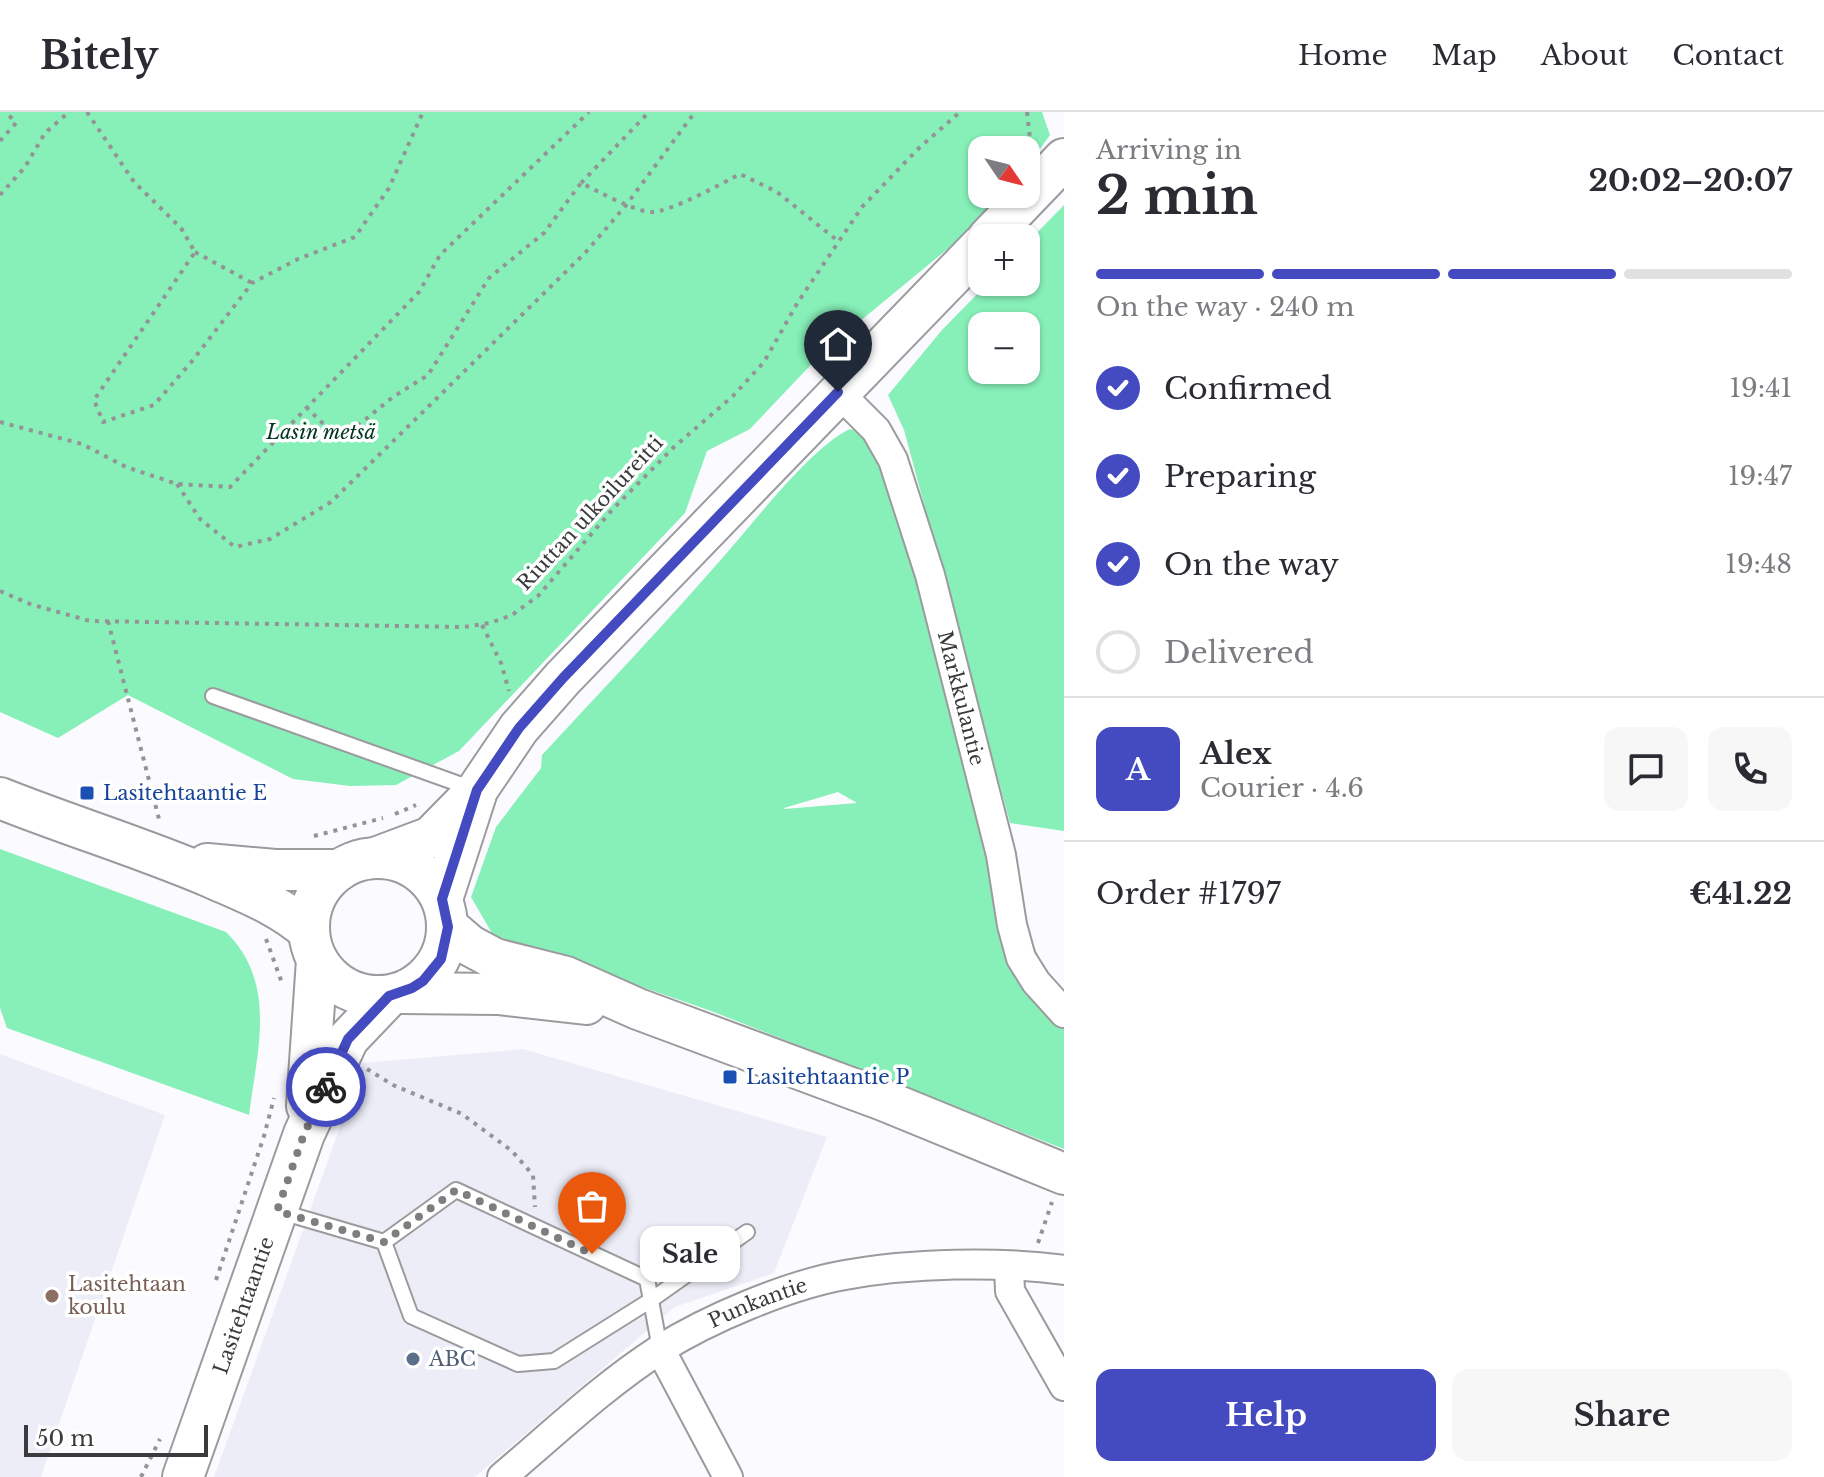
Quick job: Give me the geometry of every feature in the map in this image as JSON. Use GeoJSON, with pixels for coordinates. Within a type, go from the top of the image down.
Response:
{"type":"FeatureCollection","features":[{"type":"Feature","properties":{"kind":"street"},"geometry":{"type":"LineString","coordinates":[[1001,224],[1064,159]]}},
{"type":"Feature","properties":{"kind":"street"},"geometry":{"type":"LineString","coordinates":[[313,946],[310,914],[318,892],[357,864],[431,837],[464,786],[563,678],[968,259]]}},
{"type":"Feature","properties":{"kind":"street","name":"Markkulantie"},"geometry":{"type":"LineString","coordinates":[[838,392],[876,430],[893,460],[930,575],[1001,855],[1012,925],[1021,958],[1036,982],[1064,1013]]}},
{"type":"Feature","properties":{"kind":"street"},"geometry":{"type":"LineString","coordinates":[[395,995],[412,988],[432,972],[446,944],[445,913],[464,786]]}},
{"type":"Feature","properties":{"kind":"street"},"geometry":{"type":"LineString","coordinates":[[0,798],[56,821],[275,870],[357,864],[389,858],[413,866],[435,887],[445,913],[469,945],[495,959],[566,977],[638,1009],[897,1105],[1063,1174]]}},
{"type":"Feature","properties":{"kind":"street"},"geometry":{"type":"LineString","coordinates":[[165,843],[293,916],[331,979],[348,990],[371,997],[498,994],[638,1009]]}},
{"type":"Feature","properties":{"kind":"street","name":"Lasitehtaantie"},"geometry":{"type":"LineString","coordinates":[[304,1134],[313,946]]}},
{"type":"Feature","properties":{"kind":"street","name":"Lasitehtaantie"},"geometry":{"type":"LineString","coordinates":[[183,1477],[304,1134],[348,1039],[395,995]]}},
{"type":"Feature","properties":{"kind":"street"},"geometry":{"type":"LineString","coordinates":[[1020,1266],[1010,1291],[1064,1386]]}},
{"type":"Feature","properties":{"kind":"street","name":"Punkantie"},"geometry":{"type":"LineString","coordinates":[[502,1477],[607,1388],[660,1349],[730,1314],[796,1288],[845,1275],[905,1269],[1020,1266],[1064,1270]]}},
{"type":"Feature","properties":{"kind":"street"},"geometry":{"type":"LineString","coordinates":[[660,1349],[728,1477]]}},
{"type":"Feature","properties":{"kind":"lane"},"geometry":{"type":"LineString","coordinates":[[213,696],[464,786]]}},
{"type":"Feature","properties":{"kind":"lane"},"geometry":{"type":"LineString","coordinates":[[384,1242],[456,1190],[647,1279],[660,1349]]}},
{"type":"Feature","properties":{"kind":"lane"},"geometry":{"type":"LineString","coordinates":[[277,1211],[384,1242]]}},
{"type":"Feature","properties":{"kind":"lane"},"geometry":{"type":"LineString","coordinates":[[384,1242],[411,1316],[518,1364],[554,1361],[651,1300],[747,1232]]}},
{"type":"Feature","properties":{"kind":"path"},"geometry":{"type":"LineString","coordinates":[[0,141],[16,123],[6,112]]}},
{"type":"Feature","properties":{"kind":"path"},"geometry":{"type":"LineString","coordinates":[[0,195],[25,167],[45,133],[69,112]]}},
{"type":"Feature","properties":{"kind":"path"},"geometry":{"type":"LineString","coordinates":[[87,112],[134,182],[181,228],[195,252],[252,283]]}},
{"type":"Feature","properties":{"kind":"path"},"geometry":{"type":"LineString","coordinates":[[195,252],[94,400],[103,422],[154,405],[252,283],[298,259],[355,237],[389,188],[423,112]]}},
{"type":"Feature","properties":{"kind":"path"},"geometry":{"type":"LineString","coordinates":[[0,422],[82,444],[126,467],[177,484],[230,487],[419,292],[440,255],[589,112]]}},
{"type":"Feature","properties":{"kind":"path"},"geometry":{"type":"LineString","coordinates":[[306,407],[340,440],[393,397],[428,375],[489,278],[544,233],[581,183],[649,112]]}},
{"type":"Feature","properties":{"kind":"path"},"geometry":{"type":"LineString","coordinates":[[177,484],[200,519],[235,547],[270,539],[331,502],[586,252],[627,204],[695,112]]}},
{"type":"Feature","properties":{"kind":"path","name":"Riuttan ulkoilureitti"},"geometry":{"type":"LineString","coordinates":[[0,591],[90,621],[441,627],[481,625],[512,615],[538,596],[612,510],[653,468],[733,396],[764,362],[798,302],[862,207],[919,148],[960,112]]}},
{"type":"Feature","properties":{"kind":"path"},"geometry":{"type":"LineString","coordinates":[[581,183],[653,212],[702,194],[740,174],[777,192],[838,241]]}},
{"type":"Feature","properties":{"kind":"path"},"geometry":{"type":"LineString","coordinates":[[108,621],[165,843]]}},
{"type":"Feature","properties":{"kind":"path"},"geometry":{"type":"LineString","coordinates":[[481,625],[501,663],[519,728]]}},
{"type":"Feature","properties":{"kind":"path"},"geometry":{"type":"LineString","coordinates":[[308,837],[384,818],[464,786]]}},
{"type":"Feature","properties":{"kind":"path"},"geometry":{"type":"LineString","coordinates":[[266,901],[260,925],[284,988]]}},
{"type":"Feature","properties":{"kind":"path"},"geometry":{"type":"LineString","coordinates":[[341,1053],[393,1085],[462,1114],[512,1151],[533,1175],[537,1228]]}},
{"type":"Feature","properties":{"kind":"path"},"geometry":{"type":"LineString","coordinates":[[216,1281],[277,1087]]}},
{"type":"Feature","properties":{"kind":"path"},"geometry":{"type":"LineString","coordinates":[[1020,1266],[1063,1174]]}},
{"type":"Feature","properties":{"kind":"path"},"geometry":{"type":"LineString","coordinates":[[141,1477],[163,1432]]}},
{"type":"Feature","properties":{"kind":"shaded area"},"geometry":{"type":"Polygon","coordinates":[[[523,1049],[827,1137],[774,1273],[675,1307],[475,1477],[214,1477],[363,1063],[523,1049]]]}},
{"type":"Feature","properties":{"kind":"shaded area","name":"Lasitehtaan koulu"},"geometry":{"type":"Polygon","coordinates":[[[0,1054],[165,1115],[41,1477],[0,1477],[0,1054]]]}},
{"type":"Feature","properties":{"kind":"green space","name":"Lasin metsä"},"geometry":{"type":"Polygon","coordinates":[[[0,112],[1042,112],[1050,135],[1040,149],[1040,136],[968,136],[968,208],[997,208],[986,223],[968,224],[968,234],[825,350],[750,429],[707,451],[685,513],[459,751],[396,785],[350,786],[293,779],[128,695],[58,738],[0,712],[0,112]]]}},
{"type":"Feature","properties":{"kind":"green space"},"geometry":{"type":"Polygon","coordinates":[[[1064,205],[1064,831],[1010,823],[904,430],[888,395],[942,330],[975,296],[1040,296],[1040,230],[1064,205]]]}},
{"type":"Feature","properties":{"kind":"green space"},"geometry":{"type":"Polygon","coordinates":[[[850,429],[863,433],[882,460],[983,825],[1064,1017],[1064,1149],[711,1011],[493,935],[471,897],[496,827],[541,768],[542,755],[680,606],[784,486],[835,438],[850,429]],[[838,792],[784,809],[857,803],[838,792]]]}},
{"type":"Feature","properties":{"kind":"green space"},"geometry":{"type":"Polygon","coordinates":[[[0,849],[226,932],[253,973],[258,995],[259,1042],[249,1115],[7,1028],[0,1008],[0,849]]]}},
{"type":"Feature","properties":{"kind":"way so far"},"geometry":{"type":"LineString","coordinates":[[326,1087],[304,1134],[277,1211],[384,1242],[456,1190],[592,1254]]}},
{"type":"Feature","properties":{"kind":"place","name":"Lasitehtaantie E"},"geometry":{"type":"Point","coordinates":[87,793]}},
{"type":"Feature","properties":{"kind":"place","name":"Lasitehtaantie P"},"geometry":{"type":"Point","coordinates":[730,1077]}},
{"type":"Feature","properties":{"kind":"place","name":"Sale"},"geometry":{"type":"Point","coordinates":[592,1254]}},
{"type":"Feature","properties":{"kind":"place","name":"Lasitehtaan koulu"},"geometry":{"type":"Point","coordinates":[52,1296]}},
{"type":"Feature","properties":{"kind":"place","name":"ABC"},"geometry":{"type":"Point","coordinates":[413,1359]}},
{"type":"Feature","properties":{"kind":"route"},"geometry":{"type":"LineString","coordinates":[[326,1087],[348,1039],[389,996],[423,981],[441,959],[448,927],[442,899],[477,790],[519,728],[563,678],[838,392]]}}]}
